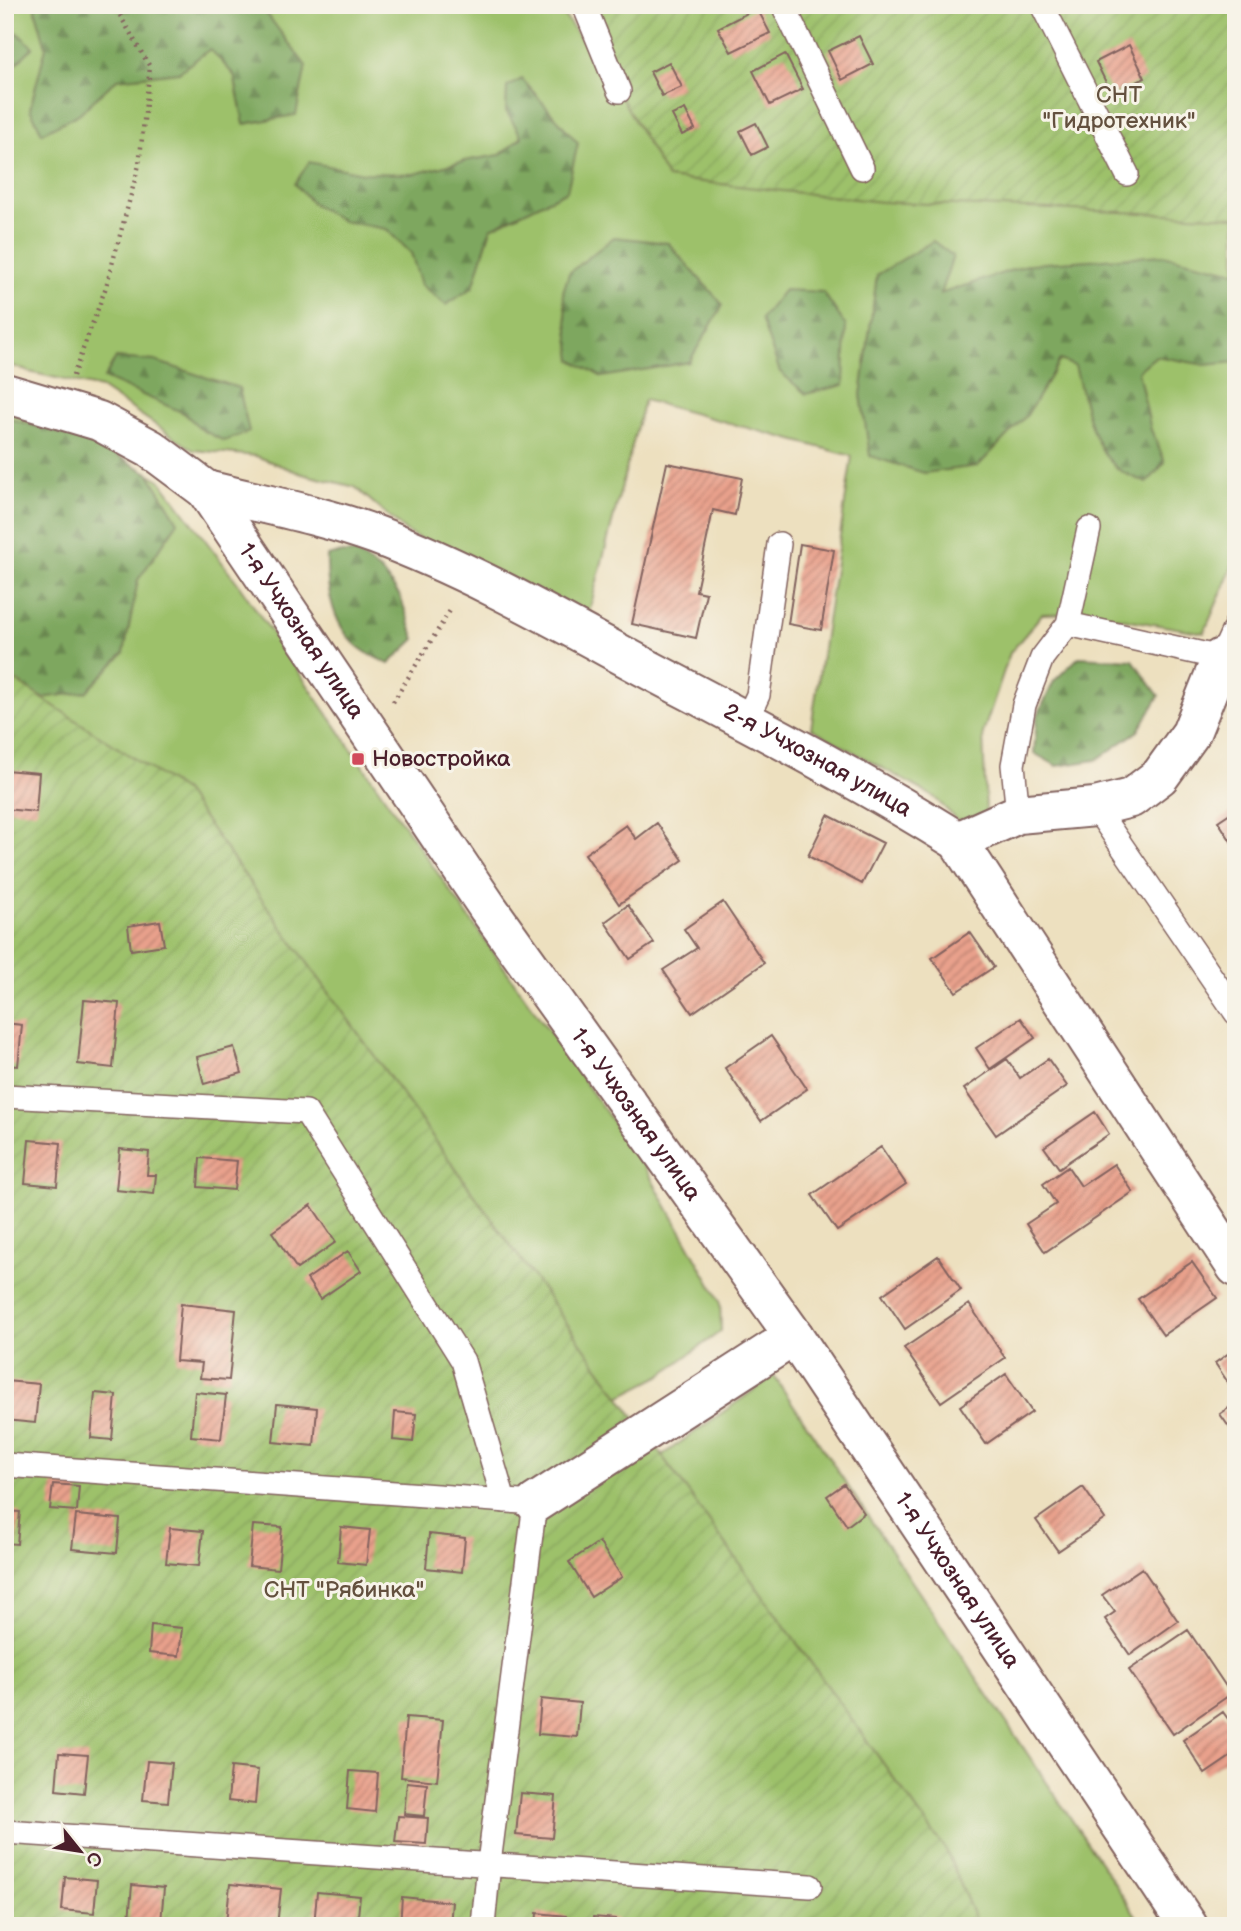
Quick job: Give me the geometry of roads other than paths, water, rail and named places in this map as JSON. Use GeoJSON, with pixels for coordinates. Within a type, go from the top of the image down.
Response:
{"type":"FeatureCollection","features":[{"type":"Feature","properties":{"kind":"street","name":"1-я Учхозная улица"},"geometry":{"type":"LineString","coordinates":[[5,393],[99,421],[151,449],[206,491],[488,908],[794,1336],[1188,1926]]}},
{"type":"Feature","properties":{"kind":"street","name":"2-я Учхозная улица"},"geometry":{"type":"LineString","coordinates":[[206,491],[297,512],[374,535],[472,576],[908,809],[958,841],[1236,1267]]}},
{"type":"Feature","properties":{"kind":"street"},"geometry":{"type":"LineString","coordinates":[[958,841],[1018,814],[1095,807],[1131,798],[1160,776],[1191,733],[1231,648]]}},
{"type":"Feature","properties":{"kind":"street"},"geometry":{"type":"LineString","coordinates":[[520,1502],[794,1336]]}},
{"type":"Feature","properties":{"kind":"lane"},"geometry":{"type":"LineString","coordinates":[[584,5],[620,91]]}},
{"type":"Feature","properties":{"kind":"lane"},"geometry":{"type":"LineString","coordinates":[[783,5],[862,167]]}},
{"type":"Feature","properties":{"kind":"lane"},"geometry":{"type":"LineString","coordinates":[[1042,5],[1127,174]]}},
{"type":"Feature","properties":{"kind":"lane"},"geometry":{"type":"LineString","coordinates":[[1018,814],[1013,765],[1024,705],[1042,657],[1068,624],[1089,529]]}},
{"type":"Feature","properties":{"kind":"lane"},"geometry":{"type":"LineString","coordinates":[[746,721],[758,695],[779,544]]}},
{"type":"Feature","properties":{"kind":"lane"},"geometry":{"type":"LineString","coordinates":[[1068,624],[1231,648]]}},
{"type":"Feature","properties":{"kind":"lane"},"geometry":{"type":"LineString","coordinates":[[1095,807],[1236,1013]]}},
{"type":"Feature","properties":{"kind":"lane"},"geometry":{"type":"LineString","coordinates":[[5,1097],[306,1112],[463,1362],[520,1502],[483,1926]]}},
{"type":"Feature","properties":{"kind":"lane"},"geometry":{"type":"LineString","coordinates":[[5,1465],[520,1502]]}},
{"type":"Feature","properties":{"kind":"lane"},"geometry":{"type":"LineString","coordinates":[[5,1832],[810,1886]]}},
{"type":"Feature","properties":{"kind":"place","name":"Новостройка"},"geometry":{"type":"Point","coordinates":[358,759]}},
{"type":"Feature","properties":{"kind":"park label","name":"СНТ \"Гидротехник\""},"geometry":{"type":"Point","coordinates":[1119,108]}},
{"type":"Feature","properties":{"kind":"park label","name":"СНТ \"Рябинка\""},"geometry":{"type":"Point","coordinates":[344,1590]}}]}
